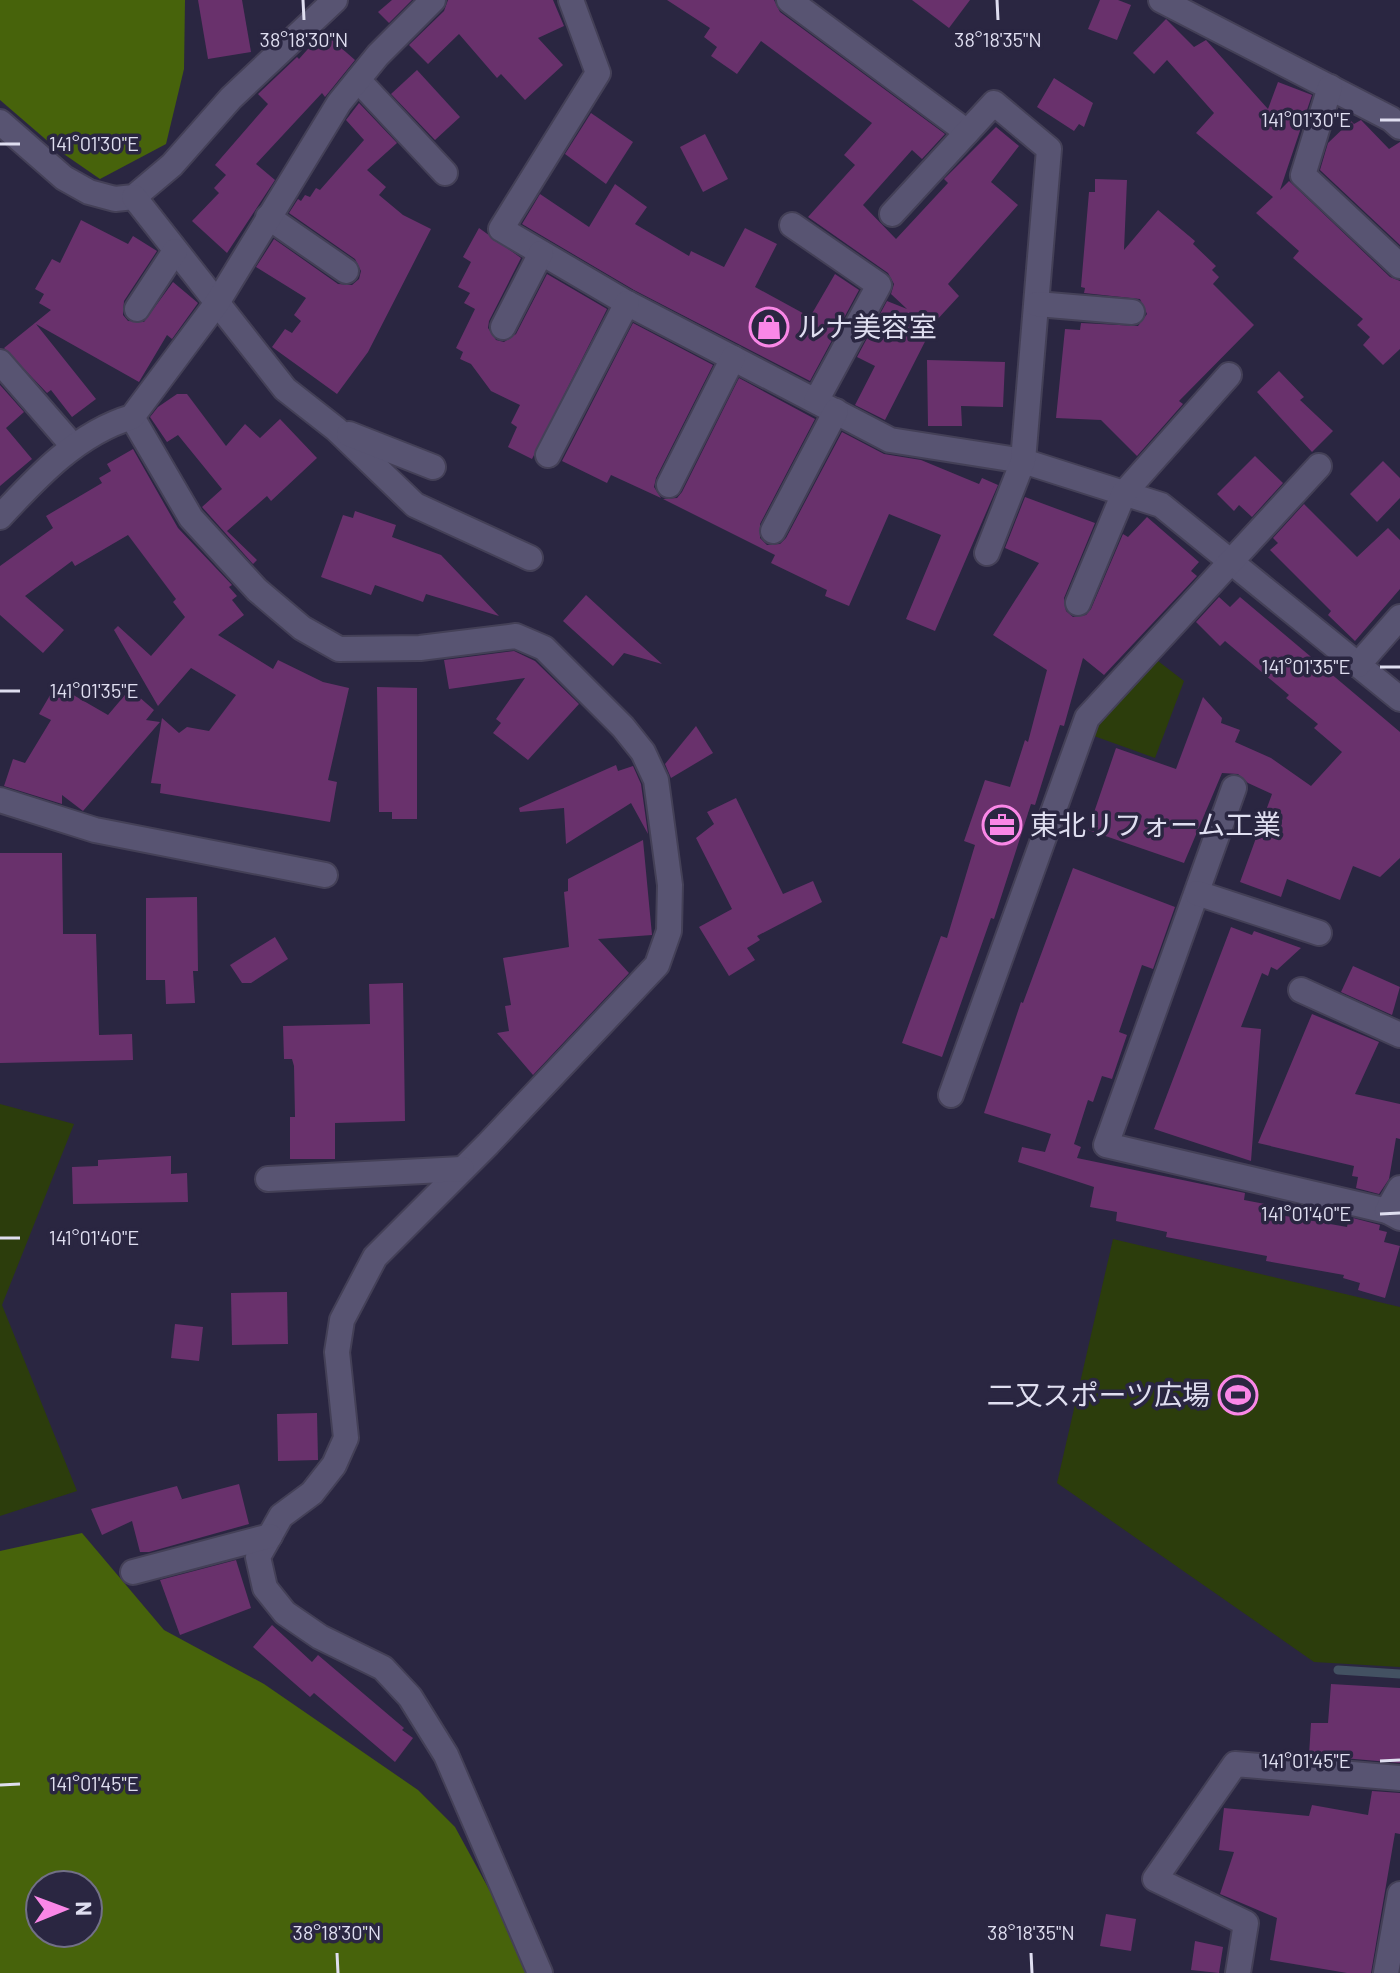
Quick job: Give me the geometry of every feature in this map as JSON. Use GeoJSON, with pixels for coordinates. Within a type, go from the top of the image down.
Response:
{"type":"FeatureCollection","features":[{"type":"Feature","properties":{"kind":"street"},"geometry":{"type":"LineString","coordinates":[[0,122],[64,178],[89,192],[115,199],[134,197],[172,165],[231,98],[335,0]]}},
{"type":"Feature","properties":{"kind":"street"},"geometry":{"type":"LineString","coordinates":[[0,517],[73,446],[114,422],[132,417],[217,303],[339,103],[433,0]]}},
{"type":"Feature","properties":{"kind":"street"},"geometry":{"type":"LineString","coordinates":[[571,0],[598,73],[501,229],[627,303],[890,440],[1023,461],[1161,505],[1400,699]]}},
{"type":"Feature","properties":{"kind":"street"},"geometry":{"type":"LineString","coordinates":[[789,0],[967,132]]}},
{"type":"Feature","properties":{"kind":"street"},"geometry":{"type":"LineString","coordinates":[[1161,0],[1391,119],[1400,127]]}},
{"type":"Feature","properties":{"kind":"street"},"geometry":{"type":"LineString","coordinates":[[358,80],[445,173]]}},
{"type":"Feature","properties":{"kind":"street"},"geometry":{"type":"LineString","coordinates":[[1330,87],[1303,175],[1400,266]]}},
{"type":"Feature","properties":{"kind":"street"},"geometry":{"type":"LineString","coordinates":[[892,214],[994,103],[1049,149],[1023,461],[987,553]]}},
{"type":"Feature","properties":{"kind":"street"},"geometry":{"type":"LineString","coordinates":[[134,197],[285,389],[336,429],[415,505],[530,558]]}},
{"type":"Feature","properties":{"kind":"street"},"geometry":{"type":"LineString","coordinates":[[268,217],[346,271]]}},
{"type":"Feature","properties":{"kind":"street"},"geometry":{"type":"LineString","coordinates":[[773,531],[879,285],[792,225]]}},
{"type":"Feature","properties":{"kind":"street"},"geometry":{"type":"LineString","coordinates":[[137,309],[175,251]]}},
{"type":"Feature","properties":{"kind":"street"},"geometry":{"type":"LineString","coordinates":[[503,327],[541,253]]}},
{"type":"Feature","properties":{"kind":"street"},"geometry":{"type":"LineString","coordinates":[[548,455],[627,303]]}},
{"type":"Feature","properties":{"kind":"street"},"geometry":{"type":"LineString","coordinates":[[1037,304],[1132,312]]}},
{"type":"Feature","properties":{"kind":"street"},"geometry":{"type":"LineString","coordinates":[[669,485],[733,358]]}},
{"type":"Feature","properties":{"kind":"street"},"geometry":{"type":"LineString","coordinates":[[0,362],[73,446]]}},
{"type":"Feature","properties":{"kind":"street"},"geometry":{"type":"LineString","coordinates":[[1078,603],[1124,493],[1229,375]]}},
{"type":"Feature","properties":{"kind":"street"},"geometry":{"type":"LineString","coordinates":[[132,417],[191,518],[257,590],[302,628],[339,649],[420,648],[516,636],[544,648],[623,727],[643,752],[656,780],[670,885],[669,931],[657,965],[375,1257],[356,1288],[342,1320],[337,1352],[346,1438],[334,1465],[312,1493],[281,1516],[258,1557],[265,1588],[285,1613],[320,1637],[383,1668],[410,1697],[446,1755],[540,1973]]}},
{"type":"Feature","properties":{"kind":"street"},"geometry":{"type":"LineString","coordinates":[[336,429],[433,467]]}},
{"type":"Feature","properties":{"kind":"street"},"geometry":{"type":"LineString","coordinates":[[951,1095],[1087,718],[1319,466]]}},
{"type":"Feature","properties":{"kind":"street"},"geometry":{"type":"LineString","coordinates":[[1358,665],[1400,617]]}},
{"type":"Feature","properties":{"kind":"street"},"geometry":{"type":"LineString","coordinates":[[1234,788],[1106,1145],[1394,1214],[1400,1188]]}},
{"type":"Feature","properties":{"kind":"street"},"geometry":{"type":"LineString","coordinates":[[0,800],[95,830],[325,875]]}},
{"type":"Feature","properties":{"kind":"street"},"geometry":{"type":"LineString","coordinates":[[1197,893],[1319,933]]}},
{"type":"Feature","properties":{"kind":"street"},"geometry":{"type":"LineString","coordinates":[[1301,990],[1400,1035]]}},
{"type":"Feature","properties":{"kind":"street"},"geometry":{"type":"LineString","coordinates":[[268,1179],[462,1169]]}},
{"type":"Feature","properties":{"kind":"street"},"geometry":{"type":"LineString","coordinates":[[133,1572],[270,1536]]}},
{"type":"Feature","properties":{"kind":"street"},"geometry":{"type":"LineString","coordinates":[[1238,1973],[1246,1923],[1155,1879],[1235,1764],[1400,1778]]}},
{"type":"Feature","properties":{"kind":"street"},"geometry":{"type":"LineString","coordinates":[[1386,1973],[1400,1894]]}},
{"type":"Feature","properties":{"kind":"green space"},"geometry":{"type":"Polygon","coordinates":[[[0,0],[185,0],[184,69],[166,144],[100,179],[58,150],[0,100],[0,0]]]}},
{"type":"Feature","properties":{"kind":"green space"},"geometry":{"type":"Polygon","coordinates":[[[1158,661],[1184,681],[1155,758],[1094,736],[1099,724],[1158,661]]]}},
{"type":"Feature","properties":{"kind":"green space"},"geometry":{"type":"Polygon","coordinates":[[[0,1104],[74,1124],[2,1305],[77,1491],[0,1516],[0,1104]]]}},
{"type":"Feature","properties":{"kind":"green space","name":"二又スポーツ広場"},"geometry":{"type":"Polygon","coordinates":[[[1113,1239],[1400,1307],[1400,1667],[1314,1662],[1057,1483],[1113,1239]]]}},
{"type":"Feature","properties":{"kind":"green space"},"geometry":{"type":"Polygon","coordinates":[[[82,1533],[164,1630],[264,1684],[418,1790],[455,1827],[514,1935],[529,1973],[0,1973],[0,1551],[82,1533]]]}},
{"type":"Feature","properties":{"kind":"building"},"geometry":{"type":"Polygon","coordinates":[[[198,0],[242,0],[251,52],[208,59],[198,0]]]}},
{"type":"Feature","properties":{"kind":"building"},"geometry":{"type":"Polygon","coordinates":[[[392,0],[412,0],[389,23],[378,12],[392,0]]]}},
{"type":"Feature","properties":{"kind":"building"},"geometry":{"type":"Polygon","coordinates":[[[448,0],[553,0],[564,26],[538,38],[563,65],[525,100],[501,74],[497,78],[459,34],[428,64],[409,45],[444,11],[448,0]]]}},
{"type":"Feature","properties":{"kind":"building"},"geometry":{"type":"Polygon","coordinates":[[[667,0],[774,0],[780,12],[945,134],[922,159],[912,150],[863,205],[896,239],[948,183],[944,179],[996,127],[1019,146],[991,182],[1018,205],[948,284],[959,296],[935,322],[885,420],[855,405],[875,366],[857,357],[887,301],[907,309],[891,294],[894,284],[888,273],[808,217],[855,165],[844,155],[872,123],[761,41],[737,74],[711,56],[717,47],[704,37],[710,28],[667,0]]]}},
{"type":"Feature","properties":{"kind":"building"},"geometry":{"type":"Polygon","coordinates":[[[912,0],[970,0],[949,28],[912,0]]]}},
{"type":"Feature","properties":{"kind":"building"},"geometry":{"type":"Polygon","coordinates":[[[1100,0],[1118,0],[1131,5],[1117,40],[1088,29],[1100,0]]]}},
{"type":"Feature","properties":{"kind":"building"},"geometry":{"type":"Polygon","coordinates":[[[1166,19],[1194,47],[1206,40],[1268,109],[1278,82],[1312,95],[1280,190],[1289,181],[1390,277],[1400,281],[1400,349],[1383,365],[1363,345],[1370,337],[1357,325],[1363,319],[1293,258],[1299,251],[1256,213],[1273,197],[1196,133],[1214,113],[1167,60],[1154,74],[1133,53],[1166,19]]]}},
{"type":"Feature","properties":{"kind":"building"},"geometry":{"type":"Polygon","coordinates":[[[323,32],[355,60],[325,97],[322,93],[256,164],[275,180],[227,253],[192,221],[219,193],[214,188],[226,175],[215,165],[268,104],[258,94],[297,57],[299,59],[323,32]]]}},
{"type":"Feature","properties":{"kind":"building"},"geometry":{"type":"Polygon","coordinates":[[[417,70],[460,117],[435,140],[391,94],[417,70]]]}},
{"type":"Feature","properties":{"kind":"building"},"geometry":{"type":"Polygon","coordinates":[[[1054,78],[1093,103],[1084,127],[1079,124],[1074,131],[1037,107],[1054,78]]]}},
{"type":"Feature","properties":{"kind":"building"},"geometry":{"type":"Polygon","coordinates":[[[359,103],[397,143],[367,170],[386,187],[379,195],[403,215],[431,229],[368,352],[337,394],[272,347],[285,329],[292,333],[301,321],[294,315],[306,298],[256,267],[274,239],[338,284],[352,285],[359,279],[361,271],[355,259],[289,213],[298,199],[301,201],[305,195],[310,197],[316,188],[320,190],[364,140],[346,120],[359,103]]]}},
{"type":"Feature","properties":{"kind":"building"},"geometry":{"type":"Polygon","coordinates":[[[591,113],[633,142],[606,184],[565,154],[591,113]]]}},
{"type":"Feature","properties":{"kind":"building"},"geometry":{"type":"Polygon","coordinates":[[[1361,120],[1389,149],[1400,142],[1400,245],[1320,170],[1328,143],[1351,121],[1354,124],[1361,120]]]}},
{"type":"Feature","properties":{"kind":"building"},"geometry":{"type":"Polygon","coordinates":[[[705,134],[728,179],[703,192],[680,147],[705,134]]]}},
{"type":"Feature","properties":{"kind":"building"},"geometry":{"type":"Polygon","coordinates":[[[1095,179],[1127,180],[1124,250],[1158,210],[1195,241],[1193,244],[1216,266],[1212,270],[1219,277],[1213,284],[1254,325],[1179,401],[1183,404],[1137,456],[1101,420],[1056,418],[1065,329],[1080,330],[1081,323],[1138,326],[1147,314],[1140,299],[1084,293],[1085,288],[1081,287],[1089,192],[1095,192],[1095,179]]]}},
{"type":"Feature","properties":{"kind":"building"},"geometry":{"type":"Polygon","coordinates":[[[615,184],[647,207],[635,224],[689,256],[691,251],[724,267],[745,228],[777,244],[755,287],[810,317],[835,274],[859,290],[810,381],[634,290],[522,224],[540,194],[589,227],[615,184]]]}},
{"type":"Feature","properties":{"kind":"building"},"geometry":{"type":"Polygon","coordinates":[[[81,220],[128,244],[133,236],[157,251],[124,301],[123,315],[128,321],[144,322],[173,282],[198,303],[172,339],[167,335],[139,382],[36,324],[96,399],[72,417],[51,390],[47,393],[4,348],[51,310],[39,303],[44,294],[35,289],[52,259],[60,263],[81,220]]]}},
{"type":"Feature","properties":{"kind":"building"},"geometry":{"type":"Polygon","coordinates":[[[479,228],[521,258],[489,321],[488,328],[496,340],[504,342],[516,334],[547,274],[607,309],[532,459],[508,447],[517,427],[511,423],[520,405],[491,391],[471,364],[460,359],[463,352],[456,348],[475,309],[464,303],[470,293],[458,287],[471,262],[463,257],[479,228]]]}},
{"type":"Feature","properties":{"kind":"building"},"geometry":{"type":"Polygon","coordinates":[[[633,323],[713,365],[656,478],[654,487],[661,498],[611,475],[607,483],[562,461],[633,323]]]}},
{"type":"Feature","properties":{"kind":"building"},"geometry":{"type":"Polygon","coordinates":[[[927,360],[1005,362],[1003,407],[961,406],[962,426],[928,426],[927,360]]]}},
{"type":"Feature","properties":{"kind":"building"},"geometry":{"type":"Polygon","coordinates":[[[1279,371],[1304,397],[1300,400],[1333,431],[1312,452],[1257,392],[1279,371]]]}},
{"type":"Feature","properties":{"kind":"building"},"geometry":{"type":"Polygon","coordinates":[[[739,378],[815,419],[760,524],[760,538],[767,545],[780,544],[786,538],[842,432],[884,454],[921,460],[979,484],[982,478],[998,485],[935,631],[906,619],[941,535],[889,514],[849,606],[825,596],[827,590],[771,563],[775,555],[663,499],[677,498],[682,492],[739,378]]]}},
{"type":"Feature","properties":{"kind":"building"},"geometry":{"type":"Polygon","coordinates":[[[0,385],[24,412],[6,428],[32,459],[0,486],[0,385]]]}},
{"type":"Feature","properties":{"kind":"building"},"geometry":{"type":"Polygon","coordinates":[[[177,394],[187,394],[226,446],[245,424],[260,438],[280,419],[317,458],[271,501],[267,496],[227,531],[257,560],[253,564],[202,507],[222,489],[178,435],[167,442],[150,417],[158,407],[177,394]]]}},
{"type":"Feature","properties":{"kind":"building"},"geometry":{"type":"Polygon","coordinates":[[[133,449],[178,528],[232,585],[229,587],[237,596],[232,600],[244,615],[218,635],[273,669],[278,660],[323,682],[349,688],[328,780],[337,782],[330,822],[160,793],[161,784],[151,783],[162,718],[179,733],[187,727],[209,731],[236,695],[191,668],[158,706],[114,630],[118,626],[151,656],[185,617],[173,602],[176,599],[128,535],[75,566],[72,561],[25,596],[64,630],[43,653],[0,615],[0,566],[53,528],[46,516],[102,483],[99,478],[111,471],[107,464],[133,449]]]}},
{"type":"Feature","properties":{"kind":"building"},"geometry":{"type":"Polygon","coordinates":[[[1255,456],[1283,483],[1252,517],[1239,505],[1234,511],[1217,494],[1255,456]]]}},
{"type":"Feature","properties":{"kind":"building"},"geometry":{"type":"Polygon","coordinates":[[[1383,461],[1400,478],[1400,498],[1377,522],[1350,494],[1383,461]]]}},
{"type":"Feature","properties":{"kind":"building"},"geometry":{"type":"Polygon","coordinates":[[[1025,497],[1095,523],[1064,598],[1066,611],[1073,617],[1086,615],[1091,609],[1123,534],[1128,537],[1147,517],[1199,562],[1191,571],[1197,576],[1104,675],[1083,658],[1064,726],[1060,725],[1035,805],[1031,804],[994,919],[991,918],[942,1057],[902,1043],[941,936],[947,938],[975,845],[964,841],[985,780],[1010,787],[1025,740],[1028,742],[1047,670],[993,635],[1039,563],[1005,548],[1025,497]]]}},
{"type":"Feature","properties":{"kind":"building"},"geometry":{"type":"Polygon","coordinates":[[[1304,504],[1357,557],[1388,528],[1400,540],[1400,589],[1355,641],[1328,615],[1331,611],[1270,550],[1278,543],[1273,538],[1304,504]]]}},
{"type":"Feature","properties":{"kind":"building"},"geometry":{"type":"Polygon","coordinates":[[[355,511],[396,525],[392,537],[441,555],[499,616],[426,594],[423,602],[375,585],[371,595],[321,577],[343,515],[353,518],[355,511]]]}},
{"type":"Feature","properties":{"kind":"building"},"geometry":{"type":"Polygon","coordinates":[[[586,595],[662,664],[624,653],[613,666],[563,621],[586,595]]]}},
{"type":"Feature","properties":{"kind":"building"},"geometry":{"type":"Polygon","coordinates":[[[1219,597],[1230,607],[1240,597],[1400,732],[1400,858],[1380,877],[1353,866],[1340,900],[1287,879],[1281,897],[1240,882],[1272,794],[1248,783],[1238,774],[1222,773],[1184,863],[1088,830],[1116,748],[1176,769],[1203,697],[1222,718],[1221,723],[1240,730],[1235,742],[1271,758],[1311,786],[1342,752],[1314,728],[1318,724],[1286,698],[1289,695],[1225,641],[1220,646],[1196,622],[1219,597]]]}},
{"type":"Feature","properties":{"kind":"building"},"geometry":{"type":"Polygon","coordinates":[[[514,651],[535,661],[579,704],[528,760],[493,733],[501,723],[496,719],[525,678],[449,689],[444,660],[514,651]]]}},
{"type":"Feature","properties":{"kind":"building"},"geometry":{"type":"Polygon","coordinates":[[[56,685],[108,715],[130,689],[154,710],[146,720],[160,722],[83,811],[62,795],[62,804],[4,786],[13,759],[25,763],[51,720],[39,714],[56,685]]]}},
{"type":"Feature","properties":{"kind":"building"},"geometry":{"type":"Polygon","coordinates":[[[377,687],[417,688],[417,819],[392,819],[392,812],[379,812],[377,687]]]}},
{"type":"Feature","properties":{"kind":"building"},"geometry":{"type":"Polygon","coordinates":[[[696,726],[713,753],[671,778],[665,764],[696,726]]]}},
{"type":"Feature","properties":{"kind":"building"},"geometry":{"type":"Polygon","coordinates":[[[616,765],[618,771],[633,766],[641,784],[648,834],[631,803],[566,844],[564,808],[520,812],[519,808],[616,765]]]}},
{"type":"Feature","properties":{"kind":"building"},"geometry":{"type":"Polygon","coordinates":[[[736,798],[783,894],[813,881],[822,902],[757,936],[760,940],[747,948],[755,960],[729,976],[699,927],[732,909],[696,838],[714,824],[707,812],[736,798]]]}},
{"type":"Feature","properties":{"kind":"building"},"geometry":{"type":"Polygon","coordinates":[[[643,840],[652,935],[598,939],[629,973],[533,1075],[497,1033],[509,1031],[505,1006],[511,1005],[503,958],[569,947],[564,892],[568,891],[568,879],[643,840]]]}},
{"type":"Feature","properties":{"kind":"building"},"geometry":{"type":"Polygon","coordinates":[[[0,853],[62,853],[63,934],[96,934],[99,1035],[132,1034],[133,1060],[0,1063],[0,853]]]}},
{"type":"Feature","properties":{"kind":"building"},"geometry":{"type":"Polygon","coordinates":[[[1073,868],[1175,907],[1153,969],[1142,965],[1119,1032],[1127,1035],[1112,1079],[1102,1076],[1093,1102],[1088,1100],[1074,1144],[1081,1147],[1077,1158],[1245,1193],[1244,1200],[1265,1204],[1263,1212],[1347,1227],[1349,1217],[1380,1225],[1379,1230],[1387,1232],[1384,1242],[1400,1246],[1385,1298],[1358,1290],[1360,1283],[1343,1278],[1344,1275],[1266,1261],[1267,1256],[1166,1237],[1167,1232],[1116,1221],[1117,1212],[1090,1207],[1094,1187],[1018,1162],[1022,1147],[1045,1152],[1051,1134],[984,1113],[1021,1002],[1073,868]]]}},
{"type":"Feature","properties":{"kind":"building"},"geometry":{"type":"Polygon","coordinates":[[[197,897],[198,971],[193,971],[195,1003],[166,1004],[165,980],[146,980],[146,898],[197,897]]]}},
{"type":"Feature","properties":{"kind":"building"},"geometry":{"type":"Polygon","coordinates":[[[1231,927],[1252,935],[1254,931],[1301,948],[1277,970],[1271,967],[1268,976],[1262,973],[1241,1027],[1261,1029],[1251,1161],[1154,1129],[1231,927]]]}},
{"type":"Feature","properties":{"kind":"building"},"geometry":{"type":"Polygon","coordinates":[[[275,937],[288,959],[251,983],[242,983],[230,965],[275,937]]]}},
{"type":"Feature","properties":{"kind":"building"},"geometry":{"type":"Polygon","coordinates":[[[1353,966],[1400,987],[1392,1015],[1341,992],[1353,966]]]}},
{"type":"Feature","properties":{"kind":"building"},"geometry":{"type":"Polygon","coordinates":[[[403,983],[405,1121],[335,1123],[335,1159],[290,1159],[290,1117],[295,1117],[294,1066],[292,1059],[284,1059],[283,1026],[370,1024],[369,984],[403,983]]]}},
{"type":"Feature","properties":{"kind":"building"},"geometry":{"type":"Polygon","coordinates":[[[1312,1014],[1379,1042],[1355,1094],[1400,1104],[1400,1139],[1396,1138],[1389,1179],[1379,1194],[1356,1188],[1358,1177],[1352,1176],[1354,1166],[1258,1143],[1312,1014]]]}},
{"type":"Feature","properties":{"kind":"building"},"geometry":{"type":"Polygon","coordinates":[[[171,1156],[171,1174],[187,1173],[188,1202],[73,1204],[72,1167],[98,1166],[98,1160],[171,1156]]]}},
{"type":"Feature","properties":{"kind":"building"},"geometry":{"type":"Polygon","coordinates":[[[287,1292],[288,1344],[232,1345],[231,1293],[287,1292]]]}},
{"type":"Feature","properties":{"kind":"building"},"geometry":{"type":"Polygon","coordinates":[[[175,1324],[203,1327],[199,1361],[171,1358],[175,1324]]]}},
{"type":"Feature","properties":{"kind":"building"},"geometry":{"type":"Polygon","coordinates":[[[317,1413],[318,1460],[278,1461],[277,1414],[317,1413]]]}},
{"type":"Feature","properties":{"kind":"building"},"geometry":{"type":"Polygon","coordinates":[[[239,1484],[249,1524],[149,1552],[140,1552],[132,1521],[102,1535],[91,1509],[177,1486],[182,1499],[179,1500],[239,1484]]]}},
{"type":"Feature","properties":{"kind":"building"},"geometry":{"type":"Polygon","coordinates":[[[236,1560],[251,1608],[180,1635],[160,1580],[236,1560]]]}},
{"type":"Feature","properties":{"kind":"building"},"geometry":{"type":"Polygon","coordinates":[[[272,1625],[312,1662],[318,1655],[413,1738],[395,1762],[314,1693],[310,1697],[253,1647],[272,1625]]]}},
{"type":"Feature","properties":{"kind":"building"},"geometry":{"type":"Polygon","coordinates":[[[1331,1684],[1400,1688],[1400,1763],[1309,1755],[1311,1723],[1328,1723],[1331,1684]]]}},
{"type":"Feature","properties":{"kind":"building"},"geometry":{"type":"Polygon","coordinates":[[[1372,1791],[1400,1793],[1400,1834],[1395,1833],[1371,1973],[1347,1973],[1270,1960],[1277,1918],[1220,1894],[1234,1852],[1219,1850],[1224,1808],[1309,1816],[1312,1805],[1368,1815],[1372,1791]]]}},
{"type":"Feature","properties":{"kind":"building"},"geometry":{"type":"Polygon","coordinates":[[[1106,1914],[1136,1919],[1131,1951],[1100,1946],[1106,1914]]]}},
{"type":"Feature","properties":{"kind":"building"},"geometry":{"type":"Polygon","coordinates":[[[1195,1941],[1223,1947],[1219,1973],[1191,1970],[1195,1941]]]}},
{"type":"Feature","properties":{"kind":"waterway"},"geometry":{"type":"LineString","coordinates":[[1338,1670],[1400,1674]]}},
{"type":"Feature","properties":{"kind":"place","name":"ルナ美容室"},"geometry":{"type":"Point","coordinates":[769,327]}},
{"type":"Feature","properties":{"kind":"place","name":"東北リフォーム工業"},"geometry":{"type":"Point","coordinates":[1002,825]}},
{"type":"Feature","properties":{"kind":"place","name":"二又スポーツ広場"},"geometry":{"type":"Point","coordinates":[1238,1395]}}]}
